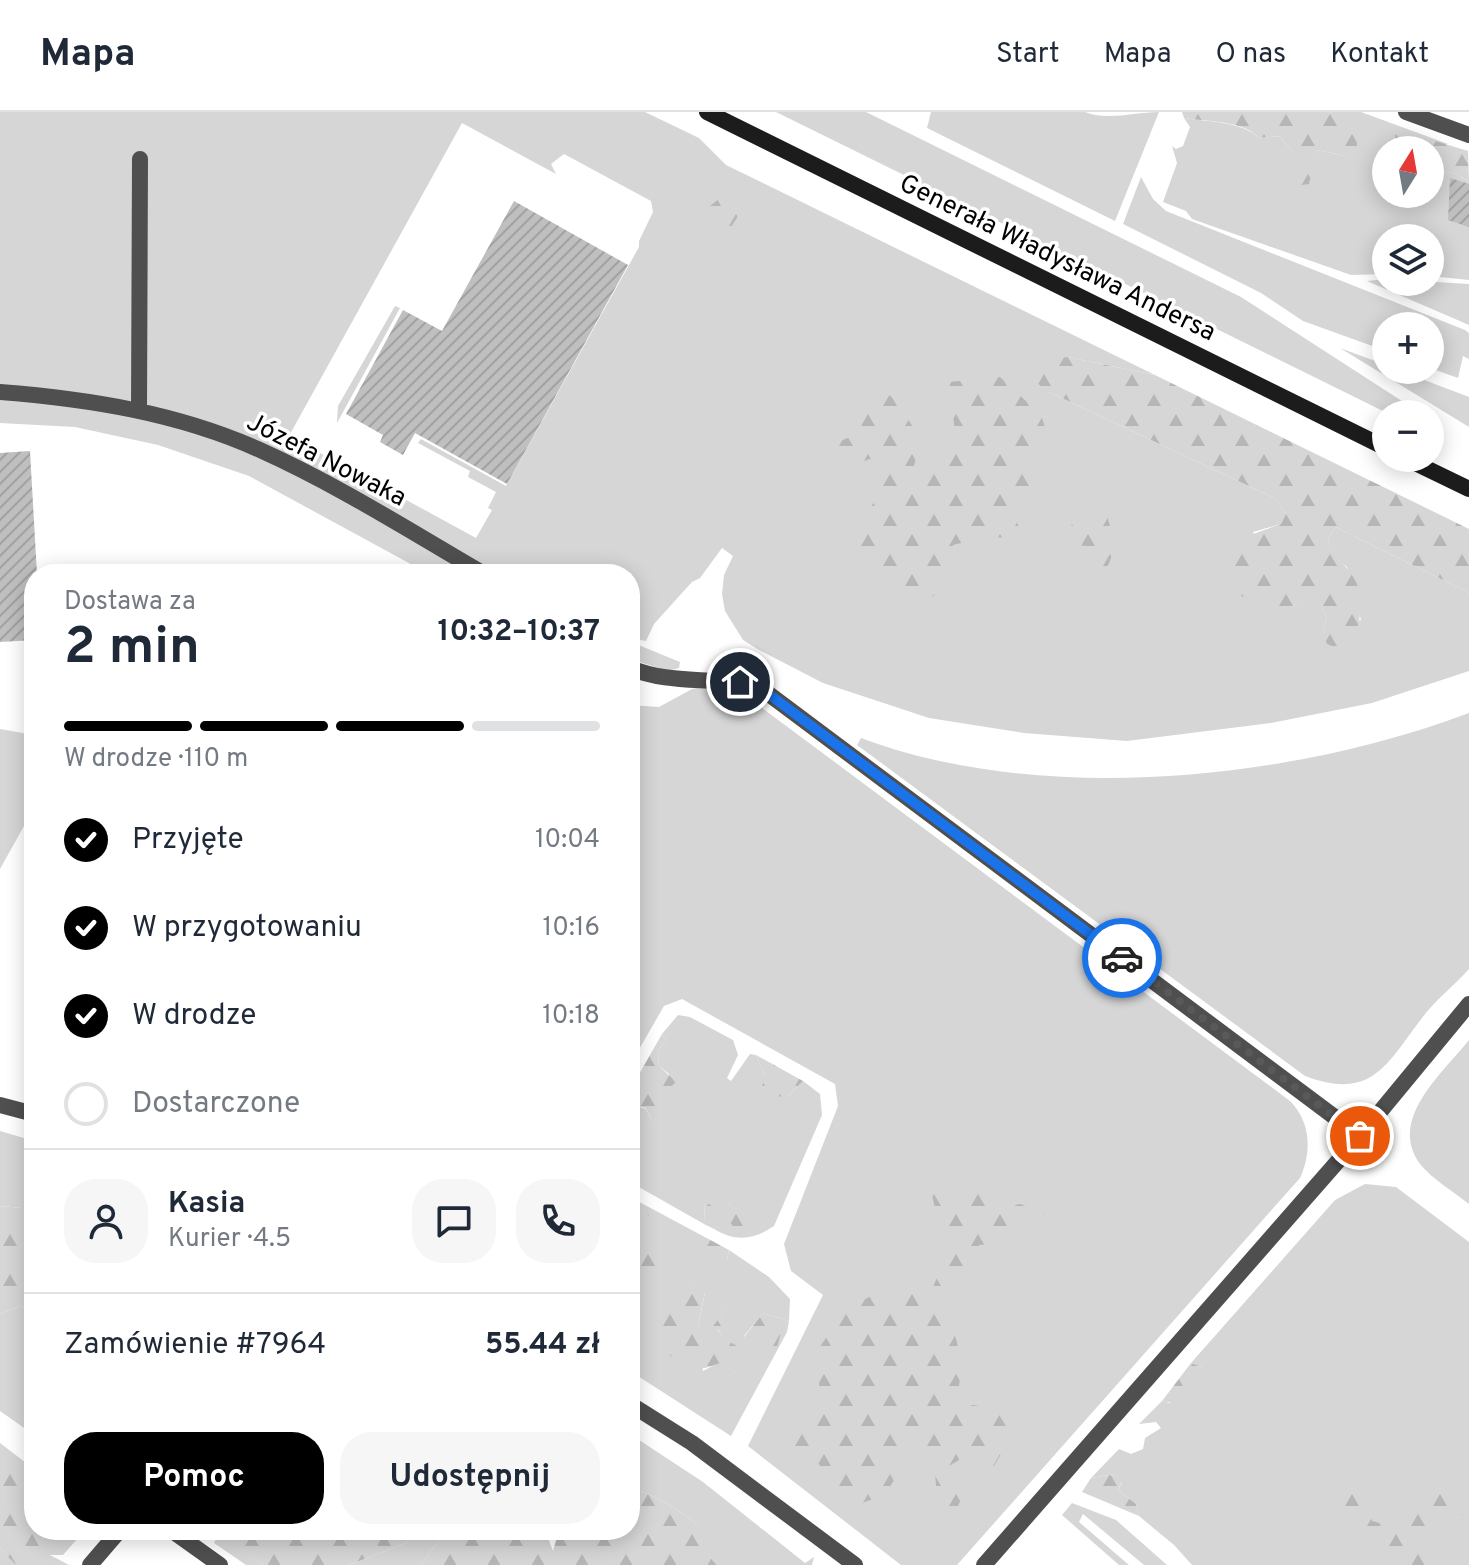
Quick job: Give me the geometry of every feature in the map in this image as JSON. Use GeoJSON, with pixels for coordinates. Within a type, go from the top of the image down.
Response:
{"type":"FeatureCollection","features":[{"type":"Feature","properties":{"kind":"main road","name":"Generała Władysława Andersa"},"geometry":{"type":"LineString","coordinates":[[707,112],[1372,441]]}},
{"type":"Feature","properties":{"kind":"main road"},"geometry":{"type":"LineString","coordinates":[[1434,472],[1469,489]]}},
{"type":"Feature","properties":{"kind":"street"},"geometry":{"type":"LineString","coordinates":[[1406,112],[1469,135]]}},
{"type":"Feature","properties":{"kind":"street"},"geometry":{"type":"LineString","coordinates":[[139,410],[140,159]]}},
{"type":"Feature","properties":{"kind":"street","name":"Józefa Nowaka"},"geometry":{"type":"LineString","coordinates":[[0,392],[60,396],[139,410],[259,449],[358,501],[467,564]]}},
{"type":"Feature","properties":{"kind":"street"},"geometry":{"type":"LineString","coordinates":[[640,671],[672,680],[722,679],[762,689],[1360,1136]]}},
{"type":"Feature","properties":{"kind":"street"},"geometry":{"type":"LineString","coordinates":[[984,1565],[1360,1136],[1469,1004]]}},
{"type":"Feature","properties":{"kind":"street"},"geometry":{"type":"LineString","coordinates":[[0,1105],[24,1111]]}},
{"type":"Feature","properties":{"kind":"street"},"geometry":{"type":"LineString","coordinates":[[640,1410],[692,1443],[855,1565]]}},
{"type":"Feature","properties":{"kind":"street"},"geometry":{"type":"LineString","coordinates":[[90,1565],[111,1540]]}},
{"type":"Feature","properties":{"kind":"street"},"geometry":{"type":"LineString","coordinates":[[185,1540],[220,1565]]}},
{"type":"Feature","properties":{"kind":"green space"},"geometry":{"type":"Polygon","coordinates":[[[0,112],[645,112],[699,138],[726,165],[1155,375],[1068,357],[1049,392],[1274,498],[1286,513],[1281,524],[1253,532],[1292,607],[1316,596],[1327,617],[1323,634],[1361,620],[1347,567],[1334,556],[1328,539],[1336,527],[1469,593],[1469,671],[1372,703],[1271,723],[1127,741],[1024,733],[929,718],[823,683],[743,640],[725,611],[722,594],[724,575],[733,556],[722,548],[700,578],[692,582],[654,624],[646,641],[640,640],[640,564],[411,564],[249,476],[158,445],[75,427],[0,423],[0,112]],[[462,123],[289,436],[476,538],[492,510],[488,508],[496,492],[468,477],[470,471],[418,443],[421,439],[506,486],[639,247],[653,212],[651,201],[564,154],[551,164],[556,174],[462,123]]]}},
{"type":"Feature","properties":{"kind":"green space"},"geometry":{"type":"Polygon","coordinates":[[[776,112],[866,112],[1241,297],[1400,400],[1372,400],[1372,406],[776,112]]]}},
{"type":"Feature","properties":{"kind":"green space"},"geometry":{"type":"Polygon","coordinates":[[[931,112],[1085,112],[1112,116],[1159,112],[1115,221],[927,128],[931,112]]]}},
{"type":"Feature","properties":{"kind":"green space"},"geometry":{"type":"Polygon","coordinates":[[[1182,112],[1335,113],[1342,116],[1355,132],[1356,153],[1346,156],[1317,150],[1309,184],[1294,186],[1290,176],[1296,163],[1292,151],[1279,136],[1259,138],[1234,125],[1184,118],[1182,112]]]}},
{"type":"Feature","properties":{"kind":"green space"},"geometry":{"type":"Polygon","coordinates":[[[1330,112],[1361,112],[1426,136],[1372,136],[1372,208],[1444,208],[1444,172],[1469,182],[1469,280],[1444,277],[1444,224],[1372,224],[1372,274],[1351,275],[1192,219],[1186,211],[1163,202],[1177,163],[1172,146],[1176,149],[1183,146],[1190,127],[1184,118],[1234,125],[1259,138],[1279,136],[1292,151],[1314,160],[1317,150],[1346,156],[1344,120],[1330,112]]]}},
{"type":"Feature","properties":{"kind":"green space"},"geometry":{"type":"Polygon","coordinates":[[[1399,130],[1419,136],[1395,136],[1399,130]]]}},
{"type":"Feature","properties":{"kind":"green space"},"geometry":{"type":"Polygon","coordinates":[[[1444,144],[1468,151],[1469,182],[1444,172],[1444,144]]]}},
{"type":"Feature","properties":{"kind":"green space"},"geometry":{"type":"Polygon","coordinates":[[[1141,177],[1153,199],[1166,211],[1372,293],[1372,296],[1380,296],[1420,312],[1372,312],[1372,346],[1303,321],[1261,293],[1123,224],[1141,177]]]}},
{"type":"Feature","properties":{"kind":"green space"},"geometry":{"type":"Polygon","coordinates":[[[723,196],[743,205],[754,217],[745,227],[738,216],[731,227],[707,221],[706,209],[723,196]]]}},
{"type":"Feature","properties":{"kind":"green space"},"geometry":{"type":"Polygon","coordinates":[[[1444,282],[1469,284],[1469,325],[1402,296],[1444,296],[1444,282]]]}},
{"type":"Feature","properties":{"kind":"green space"},"geometry":{"type":"Polygon","coordinates":[[[395,306],[400,308],[337,423],[338,406],[395,306]]]}},
{"type":"Feature","properties":{"kind":"green space"},"geometry":{"type":"Polygon","coordinates":[[[1444,322],[1469,333],[1469,359],[1463,356],[1458,378],[1444,373],[1444,322]]]}},
{"type":"Feature","properties":{"kind":"green space"},"geometry":{"type":"Polygon","coordinates":[[[1340,348],[1372,360],[1372,368],[1340,348]]]}},
{"type":"Feature","properties":{"kind":"green space"},"geometry":{"type":"Polygon","coordinates":[[[1068,357],[1155,375],[1469,529],[1469,593],[1336,527],[1328,539],[1333,551],[1355,580],[1361,607],[1358,626],[1345,651],[1327,644],[1323,634],[1327,617],[1316,597],[1292,607],[1272,610],[1235,593],[1225,573],[1233,551],[1251,535],[1281,524],[1286,513],[1274,498],[1049,392],[1029,377],[1029,362],[1068,357]]]}},
{"type":"Feature","properties":{"kind":"green space"},"geometry":{"type":"Polygon","coordinates":[[[1000,377],[1041,415],[1054,455],[1029,446],[1027,458],[1041,477],[1013,512],[1023,538],[985,537],[953,545],[943,586],[926,604],[870,576],[852,539],[881,490],[876,457],[846,467],[833,444],[862,432],[860,401],[881,386],[901,407],[921,441],[913,469],[930,473],[956,440],[949,382],[1000,377]]]}},
{"type":"Feature","properties":{"kind":"green space"},"geometry":{"type":"Polygon","coordinates":[[[1399,384],[1435,384],[1469,397],[1469,427],[1444,412],[1444,400],[1425,400],[1399,384]]]}},
{"type":"Feature","properties":{"kind":"green space"},"geometry":{"type":"Polygon","coordinates":[[[1103,505],[1113,543],[1110,561],[1098,578],[1080,569],[1086,546],[1066,544],[1074,517],[1103,505]]]}},
{"type":"Feature","properties":{"kind":"green space"},"geometry":{"type":"Polygon","coordinates":[[[640,646],[680,662],[679,668],[668,671],[640,662],[640,646]]]}},
{"type":"Feature","properties":{"kind":"green space"},"geometry":{"type":"Polygon","coordinates":[[[707,686],[742,693],[1290,1101],[1306,1128],[1308,1148],[1300,1178],[957,1565],[901,1565],[748,1446],[823,1295],[791,1271],[784,1244],[838,1106],[835,1084],[682,999],[664,1006],[640,1048],[640,706],[659,707],[692,689],[707,686]]]}},
{"type":"Feature","properties":{"kind":"green space"},"geometry":{"type":"Polygon","coordinates":[[[1469,713],[1469,969],[1427,1011],[1387,1064],[1362,1081],[1346,1084],[1328,1083],[1305,1076],[857,745],[861,738],[932,759],[1007,772],[1086,778],[1166,776],[1246,768],[1325,755],[1399,736],[1469,713]]]}},
{"type":"Feature","properties":{"kind":"green space"},"geometry":{"type":"Polygon","coordinates":[[[0,729],[24,733],[24,826],[0,869],[0,729]]]}},
{"type":"Feature","properties":{"kind":"green space"},"geometry":{"type":"Polygon","coordinates":[[[678,1015],[690,1017],[733,1040],[738,1055],[727,1078],[731,1081],[750,1054],[756,1055],[765,1076],[788,1096],[803,1081],[820,1094],[822,1115],[774,1226],[759,1234],[744,1238],[714,1229],[729,1220],[741,1203],[740,1194],[731,1191],[730,1202],[722,1215],[705,1202],[704,1224],[640,1188],[640,1107],[646,1109],[652,1121],[669,1074],[659,1066],[658,1051],[666,1041],[662,1034],[678,1015]]]}},
{"type":"Feature","properties":{"kind":"green space"},"geometry":{"type":"Polygon","coordinates":[[[662,1034],[666,1041],[658,1051],[659,1066],[676,1082],[666,1091],[669,1101],[658,1103],[661,1120],[652,1121],[646,1108],[640,1107],[640,1072],[662,1034]]]}},
{"type":"Feature","properties":{"kind":"green space"},"geometry":{"type":"Polygon","coordinates":[[[1469,1040],[1469,1204],[1420,1164],[1412,1147],[1410,1130],[1422,1098],[1469,1040]]]}},
{"type":"Feature","properties":{"kind":"green space"},"geometry":{"type":"Polygon","coordinates":[[[756,1055],[803,1081],[788,1096],[771,1097],[762,1087],[765,1076],[756,1055]]]}},
{"type":"Feature","properties":{"kind":"green space"},"geometry":{"type":"Polygon","coordinates":[[[0,1131],[24,1138],[24,1208],[0,1206],[0,1131]]]}},
{"type":"Feature","properties":{"kind":"green space"},"geometry":{"type":"Polygon","coordinates":[[[1365,1184],[1396,1187],[1469,1242],[1469,1565],[1192,1565],[1174,1545],[1139,1516],[1136,1504],[1118,1490],[1122,1482],[1114,1474],[1091,1478],[1119,1449],[1131,1454],[1143,1449],[1145,1438],[1161,1428],[1156,1422],[1139,1424],[1162,1401],[1170,1403],[1202,1367],[1191,1363],[1335,1200],[1365,1184]]]}},
{"type":"Feature","properties":{"kind":"green space"},"geometry":{"type":"Polygon","coordinates":[[[946,1185],[961,1201],[977,1186],[989,1199],[987,1210],[1020,1204],[1048,1214],[1018,1220],[1018,1242],[979,1245],[979,1264],[958,1268],[951,1286],[946,1308],[960,1359],[957,1403],[995,1408],[1012,1436],[989,1474],[970,1454],[945,1468],[961,1499],[951,1523],[939,1520],[935,1473],[912,1450],[885,1495],[853,1506],[819,1484],[820,1465],[792,1445],[793,1428],[820,1396],[817,1351],[845,1310],[886,1288],[933,1287],[946,1256],[931,1191],[946,1185]]]}},
{"type":"Feature","properties":{"kind":"green space"},"geometry":{"type":"Polygon","coordinates":[[[730,1190],[741,1194],[742,1203],[750,1206],[754,1219],[747,1230],[737,1231],[729,1221],[714,1229],[704,1224],[705,1201],[722,1214],[730,1202],[730,1190]]]}},
{"type":"Feature","properties":{"kind":"green space"},"geometry":{"type":"Polygon","coordinates":[[[640,1202],[729,1250],[727,1260],[720,1262],[700,1248],[693,1235],[680,1241],[672,1236],[669,1226],[640,1211],[640,1202]]]}},
{"type":"Feature","properties":{"kind":"green space"},"geometry":{"type":"Polygon","coordinates":[[[0,1206],[24,1208],[24,1309],[21,1306],[0,1314],[0,1206]]]}},
{"type":"Feature","properties":{"kind":"green space"},"geometry":{"type":"Polygon","coordinates":[[[640,1211],[693,1235],[727,1260],[729,1250],[769,1277],[790,1299],[789,1321],[763,1313],[744,1336],[749,1353],[725,1340],[718,1329],[727,1308],[707,1335],[698,1326],[705,1293],[689,1287],[703,1371],[722,1361],[735,1373],[757,1348],[781,1331],[787,1332],[731,1436],[640,1377],[640,1211]]]}},
{"type":"Feature","properties":{"kind":"green space"},"geometry":{"type":"Polygon","coordinates":[[[646,1244],[662,1255],[668,1277],[657,1292],[640,1294],[640,1245],[646,1244]]]}},
{"type":"Feature","properties":{"kind":"green space"},"geometry":{"type":"Polygon","coordinates":[[[689,1287],[705,1292],[698,1326],[707,1334],[727,1308],[735,1310],[731,1321],[718,1330],[726,1340],[748,1352],[744,1337],[763,1313],[789,1321],[787,1332],[781,1332],[777,1347],[757,1349],[749,1370],[735,1373],[722,1362],[701,1369],[686,1367],[656,1343],[657,1313],[689,1287]]]}},
{"type":"Feature","properties":{"kind":"green space"},"geometry":{"type":"Polygon","coordinates":[[[21,1306],[24,1309],[24,1428],[0,1411],[0,1314],[21,1306]]]}},
{"type":"Feature","properties":{"kind":"green space"},"geometry":{"type":"Polygon","coordinates":[[[1191,1363],[1202,1367],[1193,1388],[1177,1401],[1162,1401],[1191,1363]]]}},
{"type":"Feature","properties":{"kind":"green space"},"geometry":{"type":"Polygon","coordinates":[[[640,1441],[703,1482],[805,1563],[814,1557],[812,1565],[717,1565],[697,1525],[640,1491],[640,1441]]]}},
{"type":"Feature","properties":{"kind":"green space"},"geometry":{"type":"Polygon","coordinates":[[[0,1443],[24,1461],[24,1540],[56,1540],[49,1550],[15,1564],[0,1548],[0,1443]]]}},
{"type":"Feature","properties":{"kind":"green space"},"geometry":{"type":"Polygon","coordinates":[[[1336,1468],[1359,1476],[1372,1521],[1388,1525],[1407,1513],[1425,1492],[1460,1494],[1468,1512],[1430,1531],[1424,1551],[1455,1565],[1387,1565],[1394,1552],[1373,1530],[1341,1529],[1336,1468]]]}},
{"type":"Feature","properties":{"kind":"green space"},"geometry":{"type":"Polygon","coordinates":[[[1114,1474],[1122,1481],[1118,1490],[1136,1504],[1139,1516],[1082,1492],[1091,1478],[1114,1474]]]}},
{"type":"Feature","properties":{"kind":"green space"},"geometry":{"type":"Polygon","coordinates":[[[640,1491],[691,1520],[703,1534],[710,1556],[717,1565],[421,1565],[439,1540],[549,1540],[553,1551],[556,1540],[640,1540],[640,1491]]]}},
{"type":"Feature","properties":{"kind":"green space"},"geometry":{"type":"Polygon","coordinates":[[[1072,1503],[1116,1520],[1167,1565],[1144,1565],[1083,1514],[1079,1522],[1129,1565],[1119,1565],[1062,1515],[1072,1503]]]}},
{"type":"Feature","properties":{"kind":"green space"},"geometry":{"type":"Polygon","coordinates":[[[42,1540],[76,1540],[63,1555],[50,1555],[69,1565],[0,1565],[0,1548],[8,1556],[42,1540]]]}},
{"type":"Feature","properties":{"kind":"green space"},"geometry":{"type":"Polygon","coordinates":[[[216,1540],[245,1540],[243,1550],[264,1565],[246,1565],[214,1543],[216,1540]]]}},
{"type":"Feature","properties":{"kind":"green space"},"geometry":{"type":"Polygon","coordinates":[[[244,1540],[407,1540],[349,1565],[264,1565],[242,1550],[244,1540]]]}},
{"type":"Feature","properties":{"kind":"green space"},"geometry":{"type":"Polygon","coordinates":[[[407,1540],[439,1540],[421,1565],[349,1565],[407,1540]]]}},
{"type":"Feature","properties":{"kind":"building"},"geometry":{"type":"Polygon","coordinates":[[[1450,178],[1469,184],[1469,227],[1448,220],[1450,178]]]}},
{"type":"Feature","properties":{"kind":"building"},"geometry":{"type":"Polygon","coordinates":[[[514,201],[628,265],[507,484],[415,433],[403,455],[380,442],[383,435],[346,414],[403,310],[442,331],[514,201]]]}},
{"type":"Feature","properties":{"kind":"building"},"geometry":{"type":"Polygon","coordinates":[[[30,451],[36,564],[24,564],[24,641],[0,642],[0,453],[30,451]]]}},
{"type":"Feature","properties":{"kind":"way so far"},"geometry":{"type":"LineString","coordinates":[[1122,958],[1360,1136]]}},
{"type":"Feature","properties":{"kind":"route"},"geometry":{"type":"LineString","coordinates":[[740,682],[762,689],[1122,958]]}}]}
